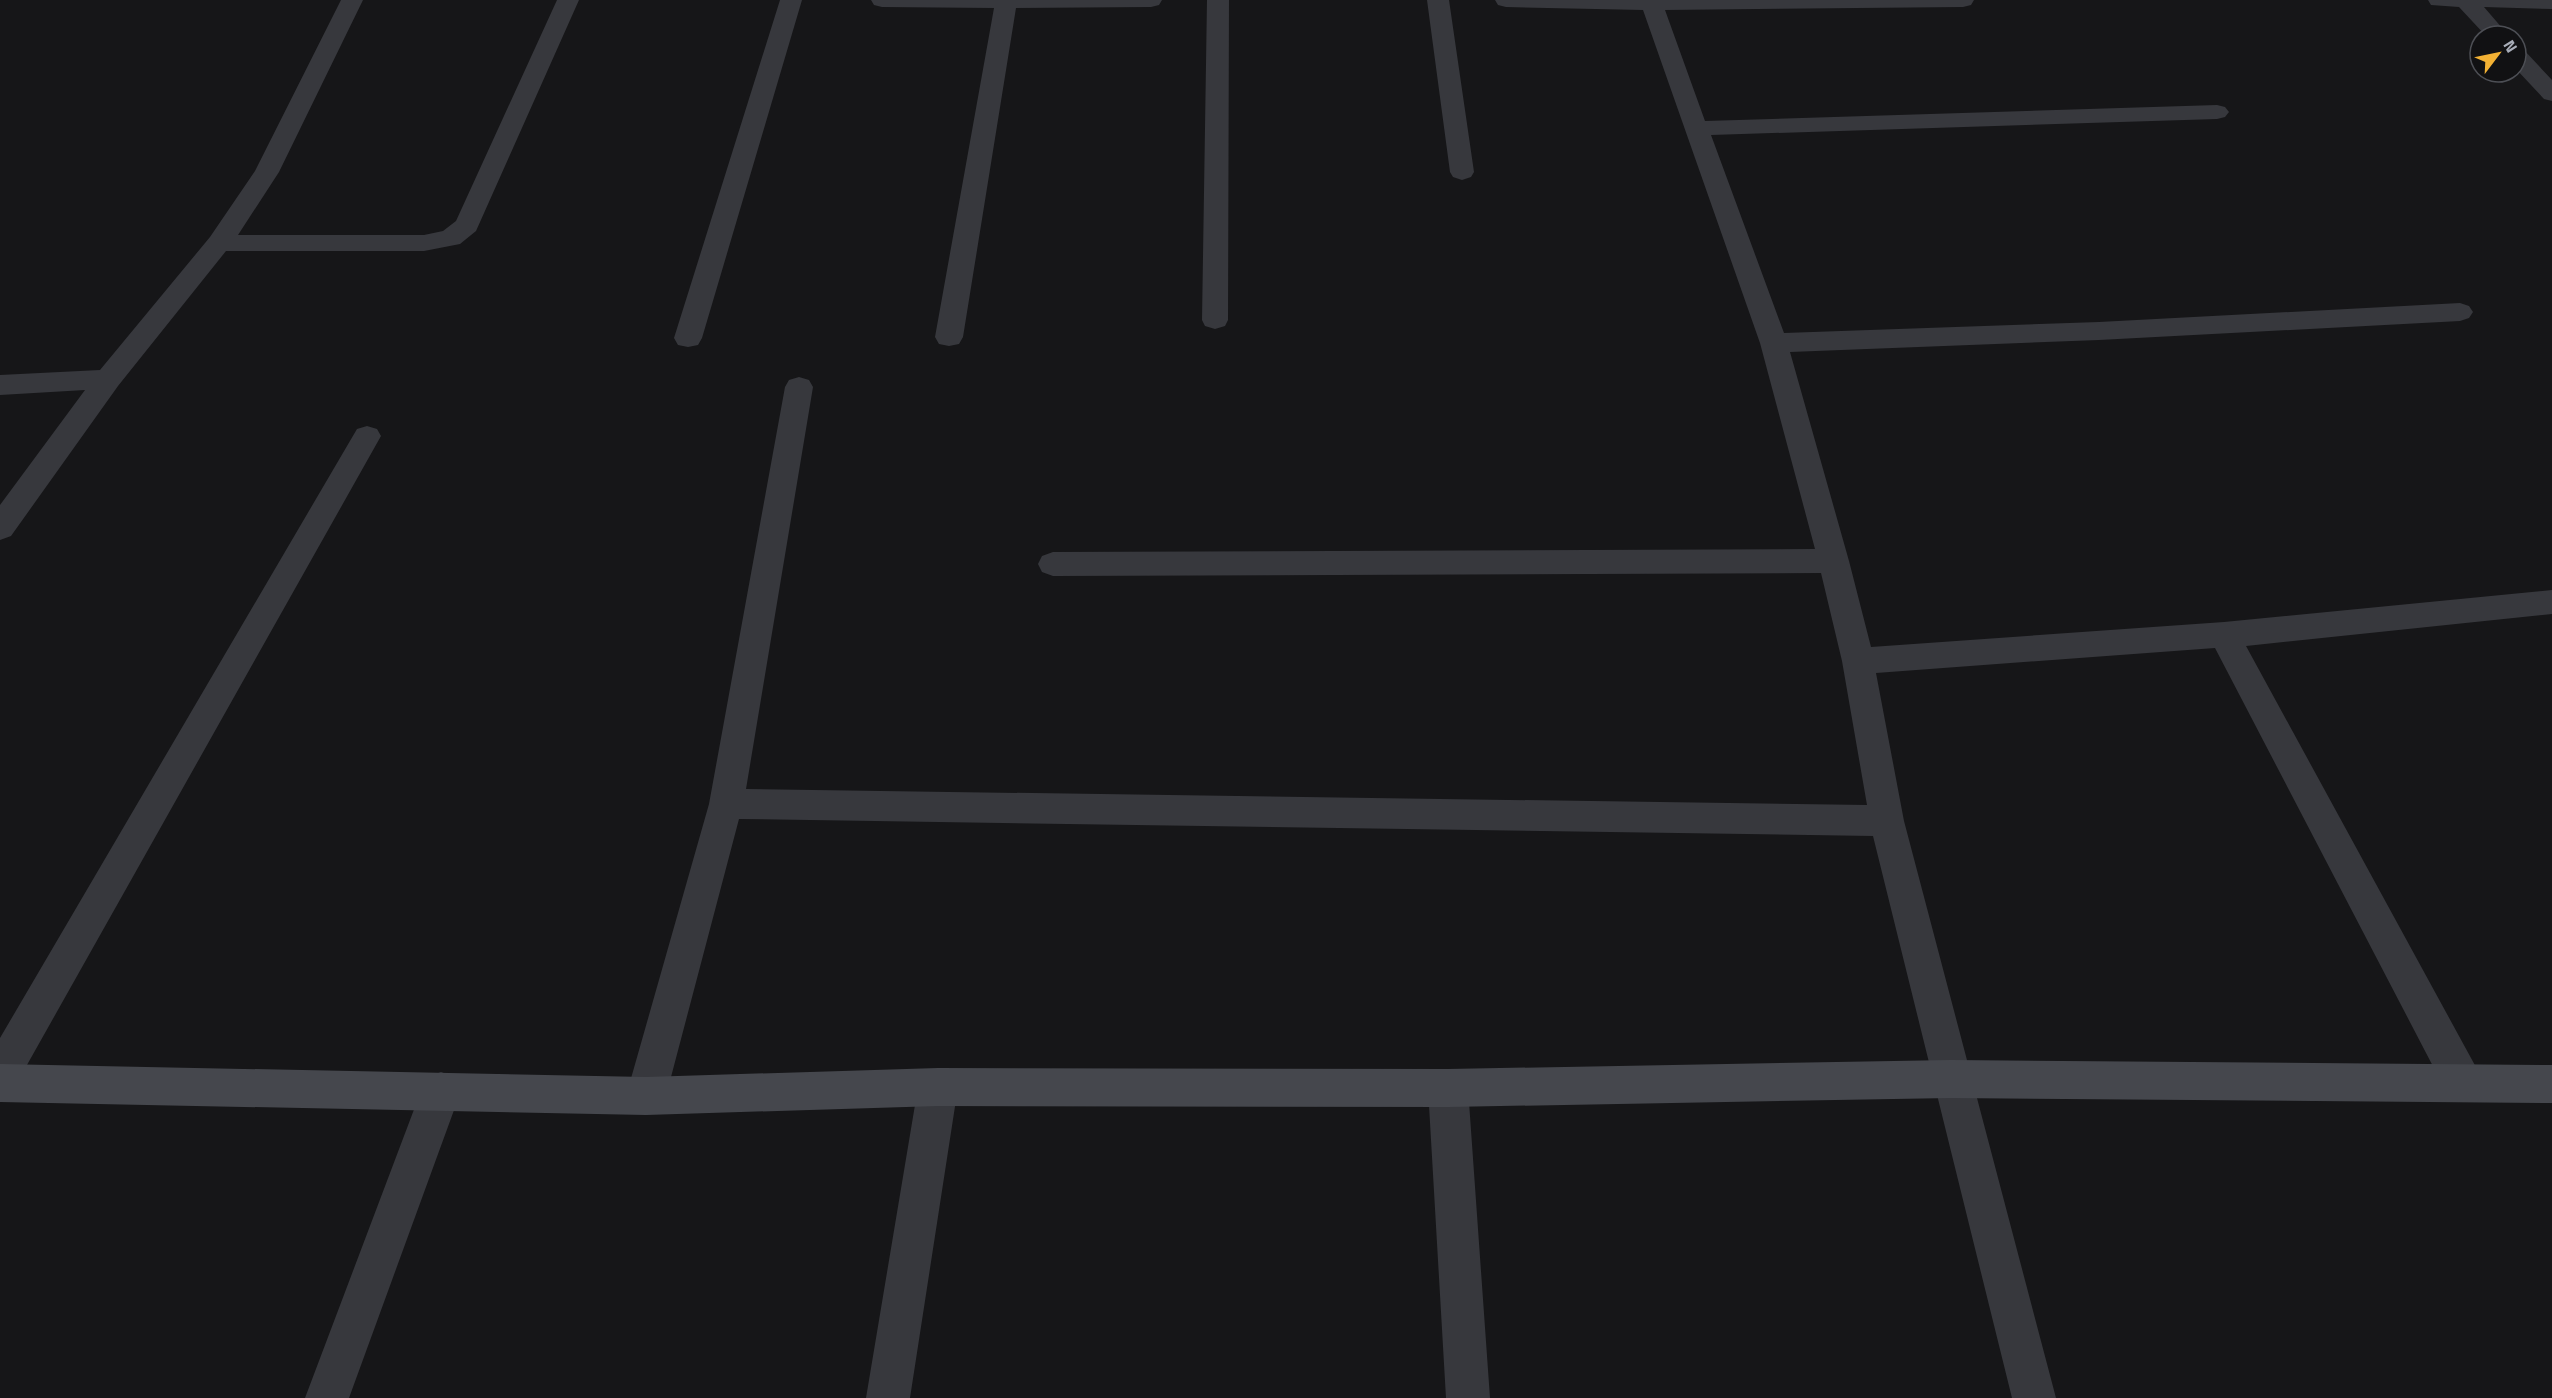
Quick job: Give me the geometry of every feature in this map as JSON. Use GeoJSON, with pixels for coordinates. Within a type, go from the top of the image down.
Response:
{"type":"FeatureCollection","features":[{"type":"Feature","properties":{"kind":"street"},"geometry":{"type":"LineString","coordinates":[[0,528],[108,380],[219,243],[267,172],[352,0]]}},
{"type":"Feature","properties":{"kind":"street"},"geometry":{"type":"LineString","coordinates":[[219,243],[424,243],[451,238],[467,225],[568,0]]}},
{"type":"Feature","properties":{"kind":"street"},"geometry":{"type":"LineString","coordinates":[[688,338],[790,0]]}},
{"type":"Feature","properties":{"kind":"street"},"geometry":{"type":"LineString","coordinates":[[882,0],[1006,2],[1151,0]]}},
{"type":"Feature","properties":{"kind":"street"},"geometry":{"type":"LineString","coordinates":[[1215,320],[1218,0]]}},
{"type":"Feature","properties":{"kind":"street"},"geometry":{"type":"LineString","coordinates":[[1438,0],[1462,172]]}},
{"type":"Feature","properties":{"kind":"street"},"geometry":{"type":"LineString","coordinates":[[1506,0],[1651,2],[1963,0]]}},
{"type":"Feature","properties":{"kind":"street"},"geometry":{"type":"LineString","coordinates":[[2439,0],[2552,2]]}},
{"type":"Feature","properties":{"kind":"street"},"geometry":{"type":"LineString","coordinates":[[2465,0],[2487,24]]}},
{"type":"Feature","properties":{"kind":"street"},"geometry":{"type":"LineString","coordinates":[[949,337],[1006,2]]}},
{"type":"Feature","properties":{"kind":"street"},"geometry":{"type":"LineString","coordinates":[[1651,2],[1774,343],[1834,561],[1858,661],[1887,821],[1951,1080],[2034,1398]]}},
{"type":"Feature","properties":{"kind":"street"},"geometry":{"type":"LineString","coordinates":[[2528,68],[2552,94]]}},
{"type":"Feature","properties":{"kind":"street"},"geometry":{"type":"LineString","coordinates":[[1698,128],[2217,112]]}},
{"type":"Feature","properties":{"kind":"street"},"geometry":{"type":"LineString","coordinates":[[1774,343],[2099,331],[2460,312]]}},
{"type":"Feature","properties":{"kind":"street"},"geometry":{"type":"LineString","coordinates":[[0,385],[108,380]]}},
{"type":"Feature","properties":{"kind":"street"},"geometry":{"type":"LineString","coordinates":[[646,1096],[726,804],[799,387]]}},
{"type":"Feature","properties":{"kind":"street"},"geometry":{"type":"LineString","coordinates":[[0,1075],[367,436]]}},
{"type":"Feature","properties":{"kind":"street"},"geometry":{"type":"LineString","coordinates":[[1053,564],[1834,561]]}},
{"type":"Feature","properties":{"kind":"street"},"geometry":{"type":"LineString","coordinates":[[1858,661],[2224,635],[2552,602]]}},
{"type":"Feature","properties":{"kind":"street"},"geometry":{"type":"LineString","coordinates":[[2224,635],[2463,1083]]}},
{"type":"Feature","properties":{"kind":"street"},"geometry":{"type":"LineString","coordinates":[[726,804],[1887,821]]}},
{"type":"Feature","properties":{"kind":"street"},"geometry":{"type":"LineString","coordinates":[[0,1083],[646,1096],[938,1087],[1448,1088],[1951,1080],[2552,1084]]}},
{"type":"Feature","properties":{"kind":"street"},"geometry":{"type":"LineString","coordinates":[[888,1398],[938,1087]]}},
{"type":"Feature","properties":{"kind":"street"},"geometry":{"type":"LineString","coordinates":[[1448,1088],[1468,1398]]}},
{"type":"Feature","properties":{"kind":"street"},"geometry":{"type":"LineString","coordinates":[[327,1398],[441,1091]]}}]}
